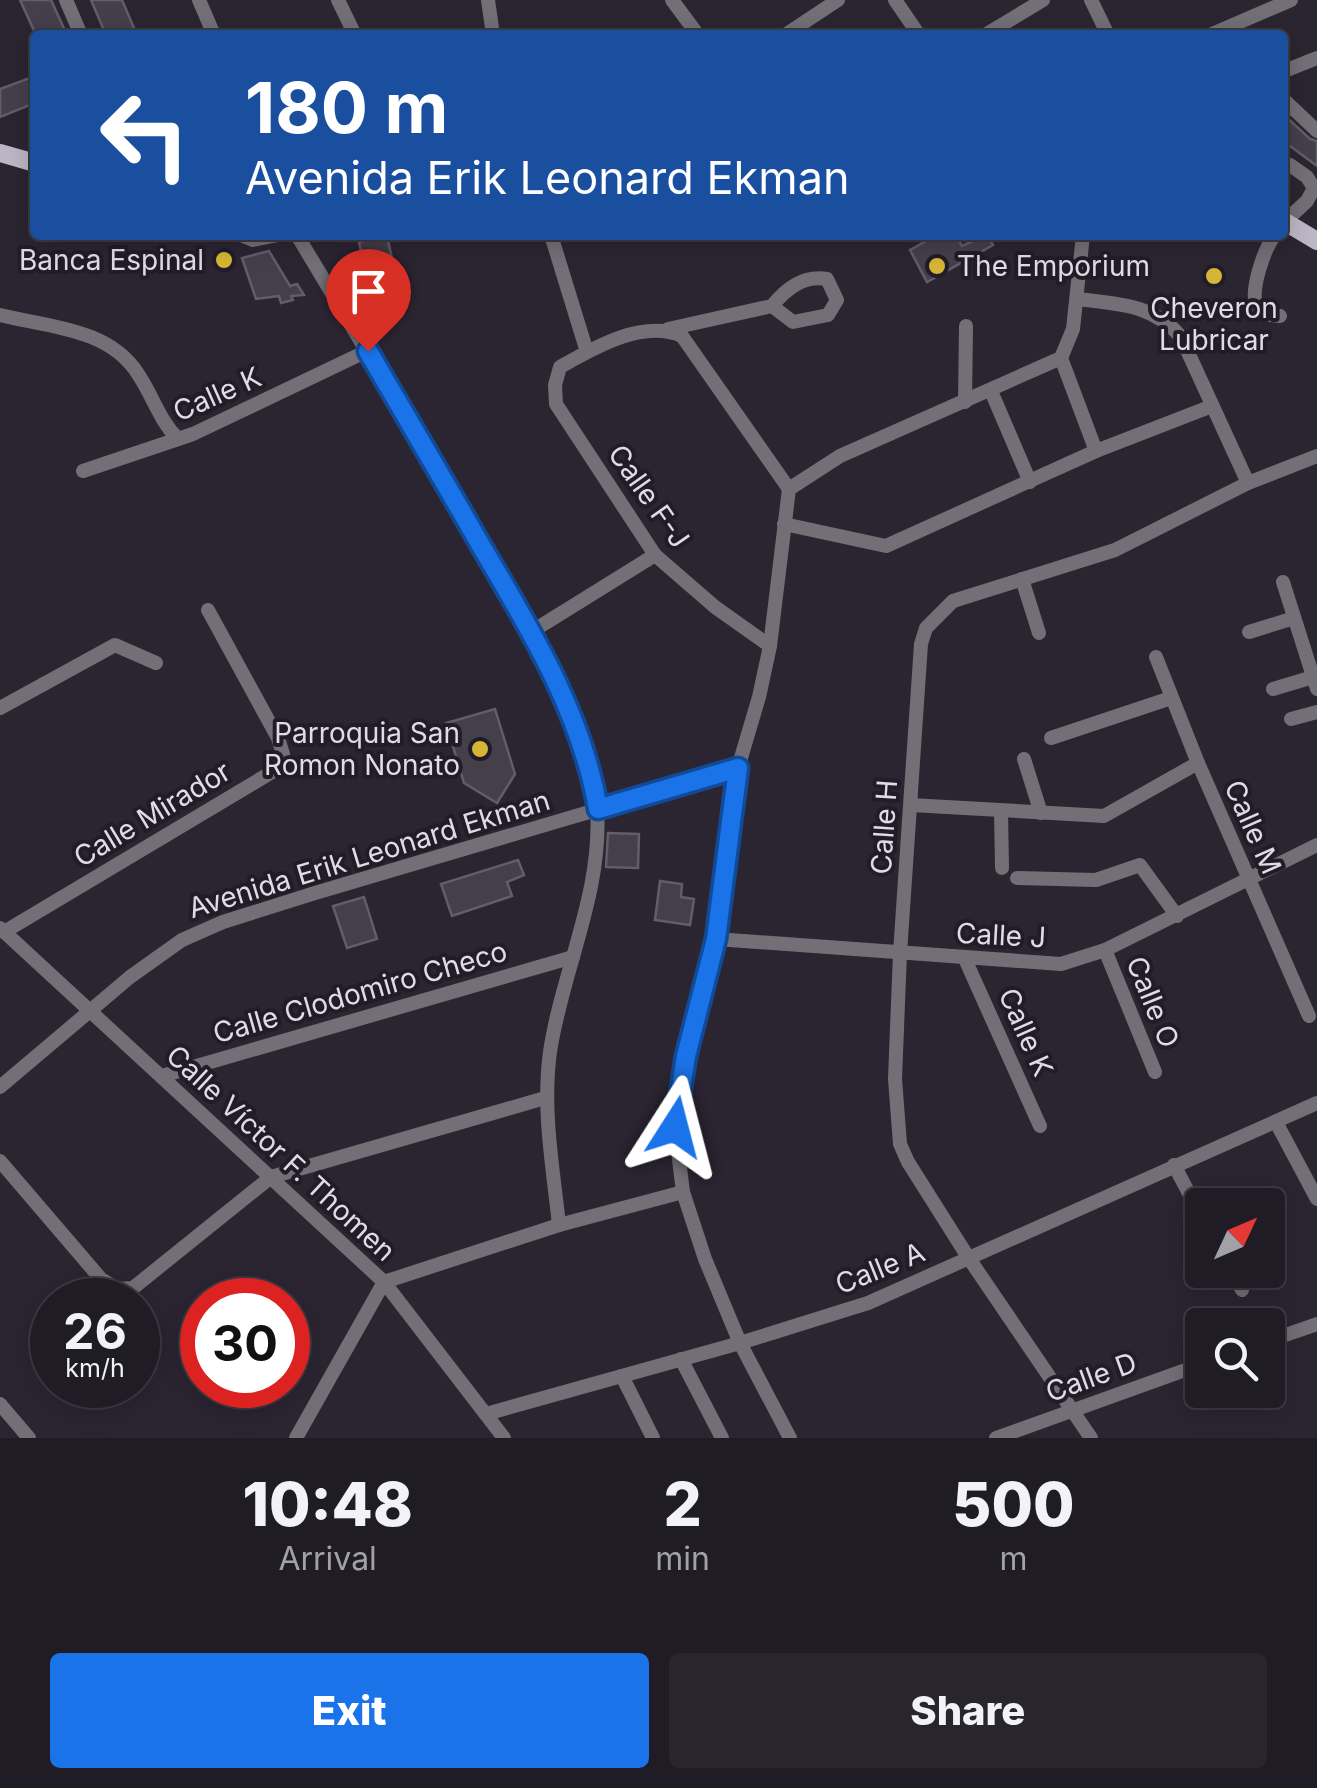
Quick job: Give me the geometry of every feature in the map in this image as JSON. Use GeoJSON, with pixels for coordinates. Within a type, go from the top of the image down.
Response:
{"type":"FeatureCollection","features":[{"type":"Feature","properties":{"kind":"main road"},"geometry":{"type":"LineString","coordinates":[[0,153],[30,162]]}},
{"type":"Feature","properties":{"kind":"main road"},"geometry":{"type":"LineString","coordinates":[[1288,228],[1317,241]]}},
{"type":"Feature","properties":{"kind":"street"},"geometry":{"type":"LineString","coordinates":[[66,0],[79,30]]}},
{"type":"Feature","properties":{"kind":"street"},"geometry":{"type":"LineString","coordinates":[[199,0],[212,30]]}},
{"type":"Feature","properties":{"kind":"street"},"geometry":{"type":"LineString","coordinates":[[338,0],[353,30]]}},
{"type":"Feature","properties":{"kind":"street"},"geometry":{"type":"LineString","coordinates":[[488,0],[492,30]]}},
{"type":"Feature","properties":{"kind":"street"},"geometry":{"type":"LineString","coordinates":[[672,0],[694,30]]}},
{"type":"Feature","properties":{"kind":"street"},"geometry":{"type":"LineString","coordinates":[[793,30],[838,0]]}},
{"type":"Feature","properties":{"kind":"street"},"geometry":{"type":"LineString","coordinates":[[895,0],[916,30]]}},
{"type":"Feature","properties":{"kind":"street"},"geometry":{"type":"LineString","coordinates":[[992,30],[1043,0]]}},
{"type":"Feature","properties":{"kind":"street"},"geometry":{"type":"LineString","coordinates":[[1091,0],[1106,30]]}},
{"type":"Feature","properties":{"kind":"street"},"geometry":{"type":"LineString","coordinates":[[1221,30],[1290,0]]}},
{"type":"Feature","properties":{"kind":"street"},"geometry":{"type":"LineString","coordinates":[[1288,70],[1317,58]]}},
{"type":"Feature","properties":{"kind":"street"},"geometry":{"type":"LineString","coordinates":[[1288,104],[1317,131]]}},
{"type":"Feature","properties":{"kind":"street"},"geometry":{"type":"LineString","coordinates":[[1288,167],[1307,177],[1314,188],[1307,201],[1288,219]]}},
{"type":"Feature","properties":{"kind":"street"},"geometry":{"type":"LineString","coordinates":[[300,240],[532,632],[572,720],[592,776],[598,809],[592,882],[550,1048],[545,1098],[559,1225]]}},
{"type":"Feature","properties":{"kind":"street"},"geometry":{"type":"LineString","coordinates":[[553,240],[587,352],[653,328],[682,336],[789,489],[770,646],[738,768],[716,939],[686,1056],[675,1127],[682,1192],[705,1259],[740,1343],[790,1438]]}},
{"type":"Feature","properties":{"kind":"street"},"geometry":{"type":"LineString","coordinates":[[789,489],[840,456],[1061,358],[1074,329],[1083,240]]}},
{"type":"Feature","properties":{"kind":"street"},"geometry":{"type":"LineString","coordinates":[[1270,240],[1257,307],[1262,313],[1280,316]]}},
{"type":"Feature","properties":{"kind":"street"},"geometry":{"type":"LineString","coordinates":[[1077,298],[1136,306],[1168,322],[1181,337],[1248,483]]}},
{"type":"Feature","properties":{"kind":"street"},"geometry":{"type":"LineString","coordinates":[[667,330],[772,306]]}},
{"type":"Feature","properties":{"kind":"street"},"geometry":{"type":"LineString","coordinates":[[0,315],[101,338],[122,353],[139,375],[165,425],[178,439]]}},
{"type":"Feature","properties":{"kind":"street"},"geometry":{"type":"LineString","coordinates":[[965,402],[966,326]]}},
{"type":"Feature","properties":{"kind":"street","name":"Calle K"},"geometry":{"type":"LineString","coordinates":[[83,471],[178,439],[368,351]]}},
{"type":"Feature","properties":{"kind":"street","name":"Calle F-J"},"geometry":{"type":"LineString","coordinates":[[587,352],[560,367],[554,385],[556,404],[656,555],[704,599],[770,646]]}},
{"type":"Feature","properties":{"kind":"street"},"geometry":{"type":"LineString","coordinates":[[1061,358],[1096,450]]}},
{"type":"Feature","properties":{"kind":"street"},"geometry":{"type":"LineString","coordinates":[[991,391],[1030,482]]}},
{"type":"Feature","properties":{"kind":"street"},"geometry":{"type":"LineString","coordinates":[[784,524],[886,546],[1096,450],[1212,406]]}},
{"type":"Feature","properties":{"kind":"street","name":"Calle H"},"geometry":{"type":"LineString","coordinates":[[1091,1438],[968,1257],[900,1144],[895,1080],[900,954],[921,644],[926,628],[953,601],[1115,550],[1248,483],[1317,456]]}},
{"type":"Feature","properties":{"kind":"street"},"geometry":{"type":"LineString","coordinates":[[532,632],[656,555]]}},
{"type":"Feature","properties":{"kind":"street"},"geometry":{"type":"LineString","coordinates":[[1022,579],[1039,633]]}},
{"type":"Feature","properties":{"kind":"street"},"geometry":{"type":"LineString","coordinates":[[1272,689],[1315,683],[1283,582]]}},
{"type":"Feature","properties":{"kind":"street","name":"Calle Mirador"},"geometry":{"type":"LineString","coordinates":[[2,930],[272,772],[283,754],[278,738],[208,610]]}},
{"type":"Feature","properties":{"kind":"street"},"geometry":{"type":"LineString","coordinates":[[1249,632],[1294,618]]}},
{"type":"Feature","properties":{"kind":"street"},"geometry":{"type":"LineString","coordinates":[[0,707],[114,645],[156,663]]}},
{"type":"Feature","properties":{"kind":"street","name":"Calle M"},"geometry":{"type":"LineString","coordinates":[[1156,656],[1198,763],[1310,1016]]}},
{"type":"Feature","properties":{"kind":"street"},"geometry":{"type":"LineString","coordinates":[[1051,738],[1171,698]]}},
{"type":"Feature","properties":{"kind":"street"},"geometry":{"type":"LineString","coordinates":[[1291,720],[1317,712]]}},
{"type":"Feature","properties":{"kind":"street"},"geometry":{"type":"LineString","coordinates":[[1024,759],[1041,813]]}},
{"type":"Feature","properties":{"kind":"street"},"geometry":{"type":"LineString","coordinates":[[911,805],[1104,816],[1198,763]]}},
{"type":"Feature","properties":{"kind":"street","name":"Avenida Erik Leonard Ekman"},"geometry":{"type":"LineString","coordinates":[[0,1086],[182,940],[223,922],[738,768]]}},
{"type":"Feature","properties":{"kind":"street"},"geometry":{"type":"LineString","coordinates":[[1001,810],[1002,868]]}},
{"type":"Feature","properties":{"kind":"street","name":"Calle J"},"geometry":{"type":"LineString","coordinates":[[716,939],[1061,964],[1105,950],[1317,845]]}},
{"type":"Feature","properties":{"kind":"street"},"geometry":{"type":"LineString","coordinates":[[1017,878],[1096,880],[1140,865],[1176,916]]}},
{"type":"Feature","properties":{"kind":"street","name":"Calle Víctor F. Thomen"},"geometry":{"type":"LineString","coordinates":[[2,930],[384,1282],[504,1438]]}},
{"type":"Feature","properties":{"kind":"street","name":"Calle O"},"geometry":{"type":"LineString","coordinates":[[1105,950],[1155,1072]]}},
{"type":"Feature","properties":{"kind":"street","name":"Calle Clodomiro Checo"},"geometry":{"type":"LineString","coordinates":[[162,1076],[573,956]]}},
{"type":"Feature","properties":{"kind":"street","name":"Calle K"},"geometry":{"type":"LineString","coordinates":[[966,959],[1040,1126]]}},
{"type":"Feature","properties":{"kind":"street"},"geometry":{"type":"LineString","coordinates":[[0,1161],[101,1279],[117,1288],[133,1288],[270,1177],[545,1098]]}},
{"type":"Feature","properties":{"kind":"street","name":"Calle A"},"geometry":{"type":"LineString","coordinates":[[486,1414],[868,1303],[1317,1103]]}},
{"type":"Feature","properties":{"kind":"street"},"geometry":{"type":"LineString","coordinates":[[1276,1122],[1317,1198]]}},
{"type":"Feature","properties":{"kind":"street"},"geometry":{"type":"LineString","coordinates":[[1174,1165],[1186,1188]]}},
{"type":"Feature","properties":{"kind":"street"},"geometry":{"type":"LineString","coordinates":[[296,1438],[384,1282],[559,1225],[682,1192]]}},
{"type":"Feature","properties":{"kind":"street"},"geometry":{"type":"LineString","coordinates":[[1285,1335],[1317,1324]]}},
{"type":"Feature","properties":{"kind":"street"},"geometry":{"type":"LineString","coordinates":[[681,1359],[722,1438]]}},
{"type":"Feature","properties":{"kind":"street","name":"Calle D"},"geometry":{"type":"LineString","coordinates":[[996,1438],[1185,1370]]}},
{"type":"Feature","properties":{"kind":"street"},"geometry":{"type":"LineString","coordinates":[[622,1376],[654,1438]]}},
{"type":"Feature","properties":{"kind":"street"},"geometry":{"type":"LineString","coordinates":[[0,1404],[28,1438]]}},
{"type":"Feature","properties":{"kind":"building"},"geometry":{"type":"Polygon","coordinates":[[[20,0],[51,0],[65,30],[34,30],[20,0]]]}},
{"type":"Feature","properties":{"kind":"building"},"geometry":{"type":"Polygon","coordinates":[[[91,0],[122,0],[135,30],[104,30],[91,0]]]}},
{"type":"Feature","properties":{"kind":"building"},"geometry":{"type":"Polygon","coordinates":[[[30,78],[30,105],[0,117],[0,89],[30,78]]]}},
{"type":"Feature","properties":{"kind":"building"},"geometry":{"type":"Polygon","coordinates":[[[1288,119],[1317,141],[1317,166],[1288,144],[1288,119]]]}},
{"type":"Feature","properties":{"kind":"building"},"geometry":{"type":"Polygon","coordinates":[[[388,240],[393,263],[365,269],[359,242],[388,240]]]}},
{"type":"Feature","properties":{"kind":"building","name":"The Emporium"},"geometry":{"type":"Polygon","coordinates":[[[928,240],[959,240],[962,246],[976,240],[990,240],[993,245],[927,282],[910,250],[928,240]]]}},
{"type":"Feature","properties":{"kind":"building"},"geometry":{"type":"Polygon","coordinates":[[[269,251],[290,286],[297,284],[304,295],[291,296],[293,300],[281,303],[279,296],[256,299],[242,258],[269,251]]]}},
{"type":"Feature","properties":{"kind":"building","name":"Parroquia San Romon Nonato"},"geometry":{"type":"Polygon","coordinates":[[[495,709],[515,774],[497,803],[464,783],[446,723],[495,709]]]}},
{"type":"Feature","properties":{"kind":"building"},"geometry":{"type":"Polygon","coordinates":[[[608,833],[639,834],[638,868],[606,867],[608,833]]]}},
{"type":"Feature","properties":{"kind":"building"},"geometry":{"type":"Polygon","coordinates":[[[518,860],[524,875],[507,882],[512,896],[452,916],[441,884],[518,860]]]}},
{"type":"Feature","properties":{"kind":"building"},"geometry":{"type":"Polygon","coordinates":[[[660,881],[682,884],[681,897],[694,899],[690,925],[655,920],[660,881]]]}},
{"type":"Feature","properties":{"kind":"building"},"geometry":{"type":"Polygon","coordinates":[[[364,897],[377,939],[347,948],[333,906],[364,897]]]}},
{"type":"Feature","properties":{"kind":"place","name":"Banca Espinal"},"geometry":{"type":"Point","coordinates":[224,260]}},
{"type":"Feature","properties":{"kind":"place","name":"The Emporium"},"geometry":{"type":"Point","coordinates":[937,266]}},
{"type":"Feature","properties":{"kind":"place","name":"Cheveron Lubricar"},"geometry":{"type":"Point","coordinates":[1214,276]}},
{"type":"Feature","properties":{"kind":"place","name":"Parroquia San Romon Nonato"},"geometry":{"type":"Point","coordinates":[480,749]}},
{"type":"Feature","properties":{"kind":"route"},"geometry":{"type":"LineString","coordinates":[[368,351],[532,632],[572,720],[592,776],[598,809],[738,768],[716,939],[686,1056],[675,1127]]}}]}
